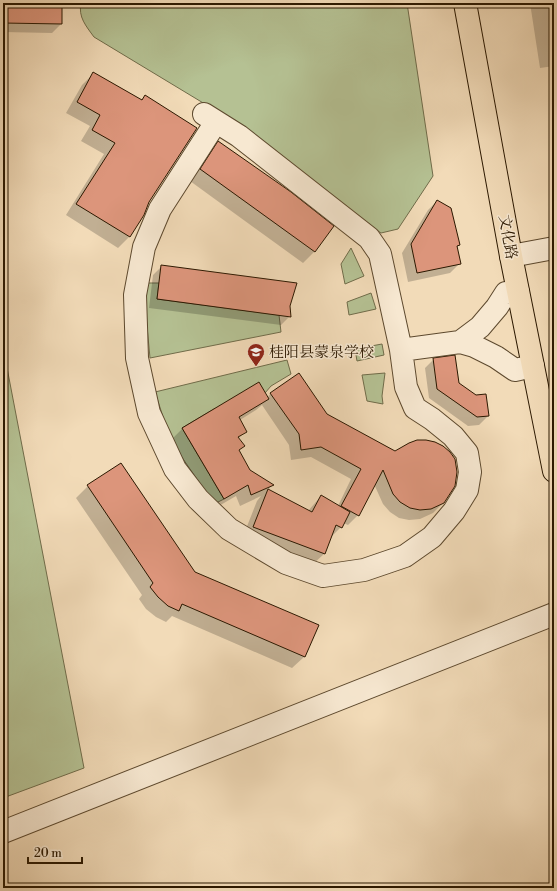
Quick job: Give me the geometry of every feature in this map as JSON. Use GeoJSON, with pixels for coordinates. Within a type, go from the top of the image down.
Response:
{"type":"FeatureCollection","features":[{"type":"Feature","properties":{"kind":"main road","name":"文化路"},"geometry":{"type":"LineString","coordinates":[[465,3],[511,256],[554,471]]}},
{"type":"Feature","properties":{"kind":"street"},"geometry":{"type":"LineString","coordinates":[[210,118],[240,136],[369,238],[380,254],[401,350],[406,387],[415,408],[432,419],[453,436],[467,453],[470,472],[467,490],[454,511],[432,537],[405,556],[364,570],[323,576],[286,563],[229,530],[198,499],[175,469],[149,413],[137,358],[135,295],[144,247],[160,209],[210,118]]}},
{"type":"Feature","properties":{"kind":"street"},"geometry":{"type":"LineString","coordinates":[[511,256],[554,248]]}},
{"type":"Feature","properties":{"kind":"street"},"geometry":{"type":"LineString","coordinates":[[460,342],[480,327],[497,307],[506,293],[518,292]]}},
{"type":"Feature","properties":{"kind":"street"},"geometry":{"type":"LineString","coordinates":[[401,350],[460,342],[474,346],[496,357],[515,370],[533,366]]}},
{"type":"Feature","properties":{"kind":"street"},"geometry":{"type":"LineString","coordinates":[[3,832],[554,614]]}},
{"type":"Feature","properties":{"kind":"path"},"geometry":{"type":"LineString","coordinates":[[3,679],[7,680],[3,684]]}},
{"type":"Feature","properties":{"kind":"green space"},"geometry":{"type":"Polygon","coordinates":[[[81,3],[407,3],[433,176],[398,229],[381,233],[238,124],[94,37],[82,17],[80,8],[81,3]]]}},
{"type":"Feature","properties":{"kind":"green space"},"geometry":{"type":"Polygon","coordinates":[[[351,248],[364,276],[345,284],[341,264],[351,248]]]}},
{"type":"Feature","properties":{"kind":"green space"},"geometry":{"type":"Polygon","coordinates":[[[143,283],[159,283],[157,299],[279,315],[281,332],[150,358],[143,283]]]}},
{"type":"Feature","properties":{"kind":"green space"},"geometry":{"type":"Polygon","coordinates":[[[371,293],[376,309],[349,315],[347,302],[371,293]]]}},
{"type":"Feature","properties":{"kind":"green space"},"geometry":{"type":"Polygon","coordinates":[[[382,344],[384,355],[357,361],[355,349],[382,344]]]}},
{"type":"Feature","properties":{"kind":"green space"},"geometry":{"type":"Polygon","coordinates":[[[3,347],[84,768],[3,798],[3,347]]]}},
{"type":"Feature","properties":{"kind":"green space"},"geometry":{"type":"Polygon","coordinates":[[[287,360],[291,374],[271,386],[265,393],[214,409],[182,428],[224,499],[214,504],[179,453],[165,423],[155,392],[287,360]]]}},
{"type":"Feature","properties":{"kind":"green space"},"geometry":{"type":"Polygon","coordinates":[[[385,373],[382,396],[383,404],[367,401],[362,375],[385,373]]]}},
{"type":"Feature","properties":{"kind":"building"},"geometry":{"type":"Polygon","coordinates":[[[3,3],[62,3],[62,24],[3,23],[3,3]]]}},
{"type":"Feature","properties":{"kind":"building"},"geometry":{"type":"Polygon","coordinates":[[[93,72],[142,100],[145,95],[197,128],[149,202],[144,215],[130,237],[76,204],[115,143],[92,130],[100,115],[77,102],[93,72]]]}},
{"type":"Feature","properties":{"kind":"building"},"geometry":{"type":"Polygon","coordinates":[[[218,141],[291,192],[334,226],[315,252],[200,169],[218,141]]]}},
{"type":"Feature","properties":{"kind":"building"},"geometry":{"type":"Polygon","coordinates":[[[437,200],[451,208],[460,245],[457,246],[461,264],[417,273],[411,244],[437,200]]]}},
{"type":"Feature","properties":{"kind":"building"},"geometry":{"type":"Polygon","coordinates":[[[161,265],[297,283],[290,306],[291,317],[157,299],[161,265]]]}},
{"type":"Feature","properties":{"kind":"building"},"geometry":{"type":"Polygon","coordinates":[[[455,355],[459,383],[476,395],[486,394],[489,416],[477,417],[437,389],[433,358],[455,355]]]}},
{"type":"Feature","properties":{"kind":"building"},"geometry":{"type":"Polygon","coordinates":[[[299,373],[327,414],[395,451],[417,440],[426,440],[443,446],[450,452],[455,459],[457,472],[455,486],[444,503],[431,509],[420,510],[410,508],[400,502],[393,494],[383,470],[359,516],[341,506],[361,469],[321,447],[301,450],[299,434],[270,393],[299,373]]]}},
{"type":"Feature","properties":{"kind":"building"},"geometry":{"type":"Polygon","coordinates":[[[259,382],[269,399],[239,417],[247,432],[238,437],[245,446],[239,450],[250,470],[274,485],[251,495],[248,485],[224,499],[182,428],[259,382]]]}},
{"type":"Feature","properties":{"kind":"building"},"geometry":{"type":"Polygon","coordinates":[[[121,463],[195,572],[319,625],[305,657],[182,604],[179,611],[168,606],[158,597],[150,587],[153,583],[87,485],[121,463]]]}},
{"type":"Feature","properties":{"kind":"building"},"geometry":{"type":"Polygon","coordinates":[[[268,489],[312,512],[321,495],[350,512],[342,528],[336,525],[325,554],[253,527],[268,489]]]}},
{"type":"Feature","properties":{"kind":"place","name":"桂阳县蒙泉学校"},"geometry":{"type":"Point","coordinates":[256,367]}}]}
